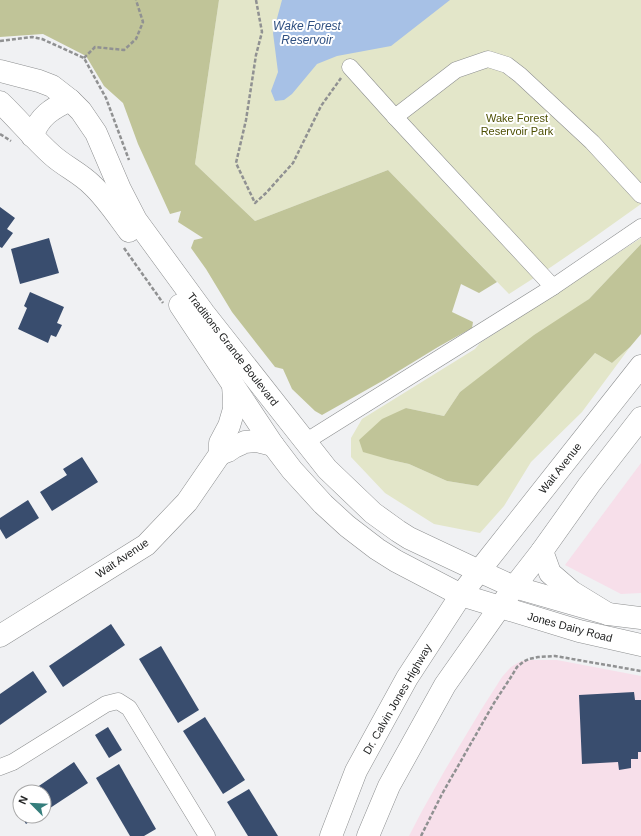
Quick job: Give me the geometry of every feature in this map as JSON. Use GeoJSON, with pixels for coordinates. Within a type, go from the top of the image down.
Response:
{"type":"FeatureCollection","features":[{"type":"Feature","properties":{"kind":"main road","name":"Traditions Grande Boulevard"},"geometry":{"type":"LineString","coordinates":[[0,71],[45,82],[70,100],[81,111],[96,133],[127,205],[136,220],[204,313],[327,469],[373,513],[409,538],[514,586]]}},
{"type":"Feature","properties":{"kind":"main road"},"geometry":{"type":"LineString","coordinates":[[23,139],[42,118],[54,108],[70,100]]}},
{"type":"Feature","properties":{"kind":"main road","name":"Traditions Grande Boulevard"},"geometry":{"type":"LineString","coordinates":[[0,102],[17,119],[23,139],[54,156],[88,181],[104,198],[177,300],[273,445],[292,470],[323,504],[353,530],[396,562],[462,595],[500,607]]}},
{"type":"Feature","properties":{"kind":"main road","name":"Wait Avenue"},"geometry":{"type":"LineString","coordinates":[[479,571],[641,366]]}},
{"type":"Feature","properties":{"kind":"main road"},"geometry":{"type":"LineString","coordinates":[[233,385],[234,409],[229,426],[220,443],[220,454],[228,452],[234,447],[245,442],[257,441],[273,445]]}},
{"type":"Feature","properties":{"kind":"main road"},"geometry":{"type":"LineString","coordinates":[[368,836],[389,786],[445,685],[514,586],[542,551],[589,485],[641,418]]}},
{"type":"Feature","properties":{"kind":"main road","name":"Wait Avenue"},"geometry":{"type":"LineString","coordinates":[[0,636],[146,545],[187,502],[220,454]]}},
{"type":"Feature","properties":{"kind":"main road"},"geometry":{"type":"LineString","coordinates":[[542,551],[550,573],[572,592],[608,614]]}},
{"type":"Feature","properties":{"kind":"main road","name":"Dr. Calvin Jones Highway"},"geometry":{"type":"LineString","coordinates":[[331,836],[356,771],[407,678],[479,571]]}},
{"type":"Feature","properties":{"kind":"main road","name":"Jones Dairy Road"},"geometry":{"type":"LineString","coordinates":[[514,586],[608,614],[641,618]]}},
{"type":"Feature","properties":{"kind":"main road","name":"Jones Dairy Road"},"geometry":{"type":"LineString","coordinates":[[500,607],[579,631],[641,644]]}},
{"type":"Feature","properties":{"kind":"street"},"geometry":{"type":"LineString","coordinates":[[395,117],[456,70],[488,59],[506,65],[520,75],[592,142],[641,195]]}},
{"type":"Feature","properties":{"kind":"street"},"geometry":{"type":"LineString","coordinates":[[350,67],[553,287]]}},
{"type":"Feature","properties":{"kind":"street"},"geometry":{"type":"LineString","coordinates":[[305,442],[553,287],[641,227]]}},
{"type":"Feature","properties":{"kind":"street"},"geometry":{"type":"LineString","coordinates":[[0,767],[13,762],[106,704],[118,701],[130,708],[207,836]]}},
{"type":"Feature","properties":{"kind":"path"},"geometry":{"type":"LineString","coordinates":[[84,58],[95,46],[124,50],[136,39],[144,22],[136,0]]}},
{"type":"Feature","properties":{"kind":"path"},"geometry":{"type":"LineString","coordinates":[[256,0],[262,32],[256,55],[246,120],[236,163],[255,203],[293,163],[321,106],[350,67]]}},
{"type":"Feature","properties":{"kind":"path"},"geometry":{"type":"LineString","coordinates":[[0,41],[32,38],[42,39],[84,58],[106,98],[130,163]]}},
{"type":"Feature","properties":{"kind":"path"},"geometry":{"type":"LineString","coordinates":[[0,134],[23,139]]}},
{"type":"Feature","properties":{"kind":"path"},"geometry":{"type":"LineString","coordinates":[[123,247],[166,308]]}},
{"type":"Feature","properties":{"kind":"path"},"geometry":{"type":"LineString","coordinates":[[421,836],[442,794],[494,703],[517,667],[523,662],[538,657],[555,656],[641,671]]}},
{"type":"Feature","properties":{"kind":"shaded area"},"geometry":{"type":"Polygon","coordinates":[[[641,463],[641,593],[621,594],[565,565],[641,463]]]}},
{"type":"Feature","properties":{"kind":"shaded area"},"geometry":{"type":"Polygon","coordinates":[[[557,660],[641,676],[641,836],[409,836],[445,770],[502,677],[511,667],[521,661],[557,660]]]}},
{"type":"Feature","properties":{"kind":"green space"},"geometry":{"type":"Polygon","coordinates":[[[0,0],[219,0],[195,164],[255,221],[388,170],[497,282],[479,293],[461,284],[452,312],[473,322],[472,328],[322,415],[315,411],[292,389],[283,369],[275,367],[232,312],[206,269],[191,248],[194,240],[203,238],[178,222],[181,211],[170,214],[138,144],[123,103],[104,86],[86,56],[43,34],[0,37],[0,0]]]}},
{"type":"Feature","properties":{"kind":"green space","name":"Wake Forest Reservoir Park"},"geometry":{"type":"Polygon","coordinates":[[[219,0],[641,0],[641,204],[551,267],[509,294],[388,170],[255,221],[195,164],[219,0]]]}},
{"type":"Feature","properties":{"kind":"green space"},"geometry":{"type":"Polygon","coordinates":[[[641,238],[641,244],[589,299],[460,392],[444,416],[406,408],[359,440],[391,460],[409,464],[447,481],[478,486],[595,353],[612,363],[630,347],[582,412],[531,462],[504,506],[480,533],[434,524],[385,493],[351,457],[351,438],[362,419],[475,349],[480,343],[641,238]]]}},
{"type":"Feature","properties":{"kind":"green space"},"geometry":{"type":"Polygon","coordinates":[[[641,244],[641,334],[630,347],[612,363],[595,353],[478,486],[447,481],[409,464],[363,452],[359,440],[382,419],[406,408],[444,416],[460,392],[534,335],[589,299],[641,244]]]}},
{"type":"Feature","properties":{"kind":"water","name":"Wake Forest Reservoir"},"geometry":{"type":"Polygon","coordinates":[[[282,0],[450,0],[391,46],[337,56],[317,64],[292,94],[284,100],[275,101],[271,91],[278,72],[273,33],[282,0]]]}},
{"type":"Feature","properties":{"kind":"building"},"geometry":{"type":"Polygon","coordinates":[[[0,207],[15,218],[7,229],[13,233],[2,248],[0,247],[0,207]]]}},
{"type":"Feature","properties":{"kind":"building"},"geometry":{"type":"Polygon","coordinates":[[[49,238],[59,273],[20,284],[11,249],[49,238]]]}},
{"type":"Feature","properties":{"kind":"building"},"geometry":{"type":"Polygon","coordinates":[[[30,292],[64,307],[57,323],[62,325],[56,337],[51,335],[48,343],[18,329],[27,308],[24,306],[30,292]]]}},
{"type":"Feature","properties":{"kind":"building"},"geometry":{"type":"Polygon","coordinates":[[[82,457],[98,482],[52,511],[40,492],[67,475],[63,469],[82,457]]]}},
{"type":"Feature","properties":{"kind":"building"},"geometry":{"type":"Polygon","coordinates":[[[28,500],[39,518],[6,539],[0,529],[0,518],[28,500]]]}},
{"type":"Feature","properties":{"kind":"building"},"geometry":{"type":"Polygon","coordinates":[[[111,624],[125,645],[63,687],[49,666],[111,624]]]}},
{"type":"Feature","properties":{"kind":"building"},"geometry":{"type":"Polygon","coordinates":[[[161,646],[199,710],[178,723],[139,659],[161,646]]]}},
{"type":"Feature","properties":{"kind":"building"},"geometry":{"type":"Polygon","coordinates":[[[33,671],[47,692],[0,725],[0,694],[33,671]]]}},
{"type":"Feature","properties":{"kind":"building"},"geometry":{"type":"Polygon","coordinates":[[[634,692],[635,700],[641,700],[641,752],[638,752],[638,759],[631,759],[631,768],[619,770],[618,762],[582,764],[579,695],[634,692]]]}},
{"type":"Feature","properties":{"kind":"building"},"geometry":{"type":"Polygon","coordinates":[[[205,717],[245,780],[223,794],[183,731],[205,717]]]}},
{"type":"Feature","properties":{"kind":"building"},"geometry":{"type":"Polygon","coordinates":[[[108,727],[122,750],[109,758],[95,735],[108,727]]]}},
{"type":"Feature","properties":{"kind":"building"},"geometry":{"type":"Polygon","coordinates":[[[74,762],[88,783],[52,807],[52,784],[42,784],[74,762]]]}},
{"type":"Feature","properties":{"kind":"building"},"geometry":{"type":"Polygon","coordinates":[[[119,764],[156,829],[144,836],[130,836],[96,778],[119,764]]]}},
{"type":"Feature","properties":{"kind":"building"},"geometry":{"type":"Polygon","coordinates":[[[249,789],[278,836],[248,836],[227,802],[249,789]]]}}]}
